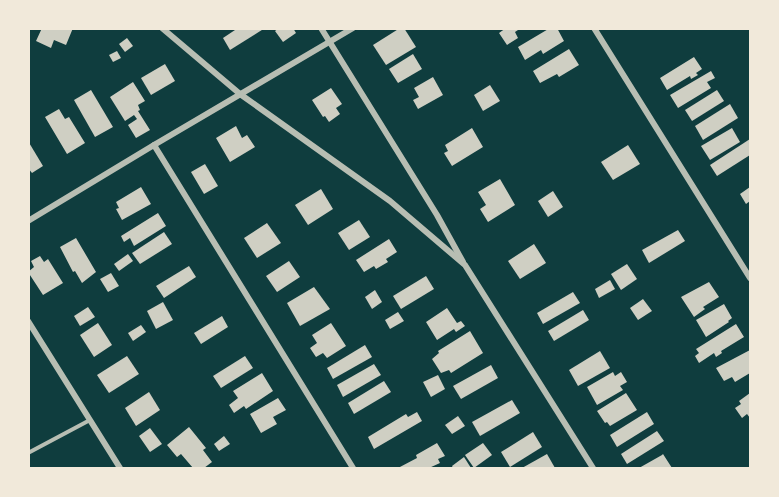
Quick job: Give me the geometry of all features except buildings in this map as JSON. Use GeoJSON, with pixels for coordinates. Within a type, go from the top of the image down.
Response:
{"type":"FeatureCollection","features":[{"type":"Feature","properties":{"kind":"street"},"geometry":{"type":"LineString","coordinates":[[162,28],[240,94],[390,201],[465,265]]}},
{"type":"Feature","properties":{"kind":"street"},"geometry":{"type":"LineString","coordinates":[[321,28],[437,215],[465,265],[593,468]]}},
{"type":"Feature","properties":{"kind":"street"},"geometry":{"type":"LineString","coordinates":[[28,221],[353,28]]}},
{"type":"Feature","properties":{"kind":"street"},"geometry":{"type":"LineString","coordinates":[[594,28],[750,278]]}},
{"type":"Feature","properties":{"kind":"street"},"geometry":{"type":"LineString","coordinates":[[154,145],[353,468]]}},
{"type":"Feature","properties":{"kind":"street"},"geometry":{"type":"LineString","coordinates":[[28,321],[120,468]]}},
{"type":"Feature","properties":{"kind":"lane"},"geometry":{"type":"LineString","coordinates":[[28,453],[90,420]]}}]}
